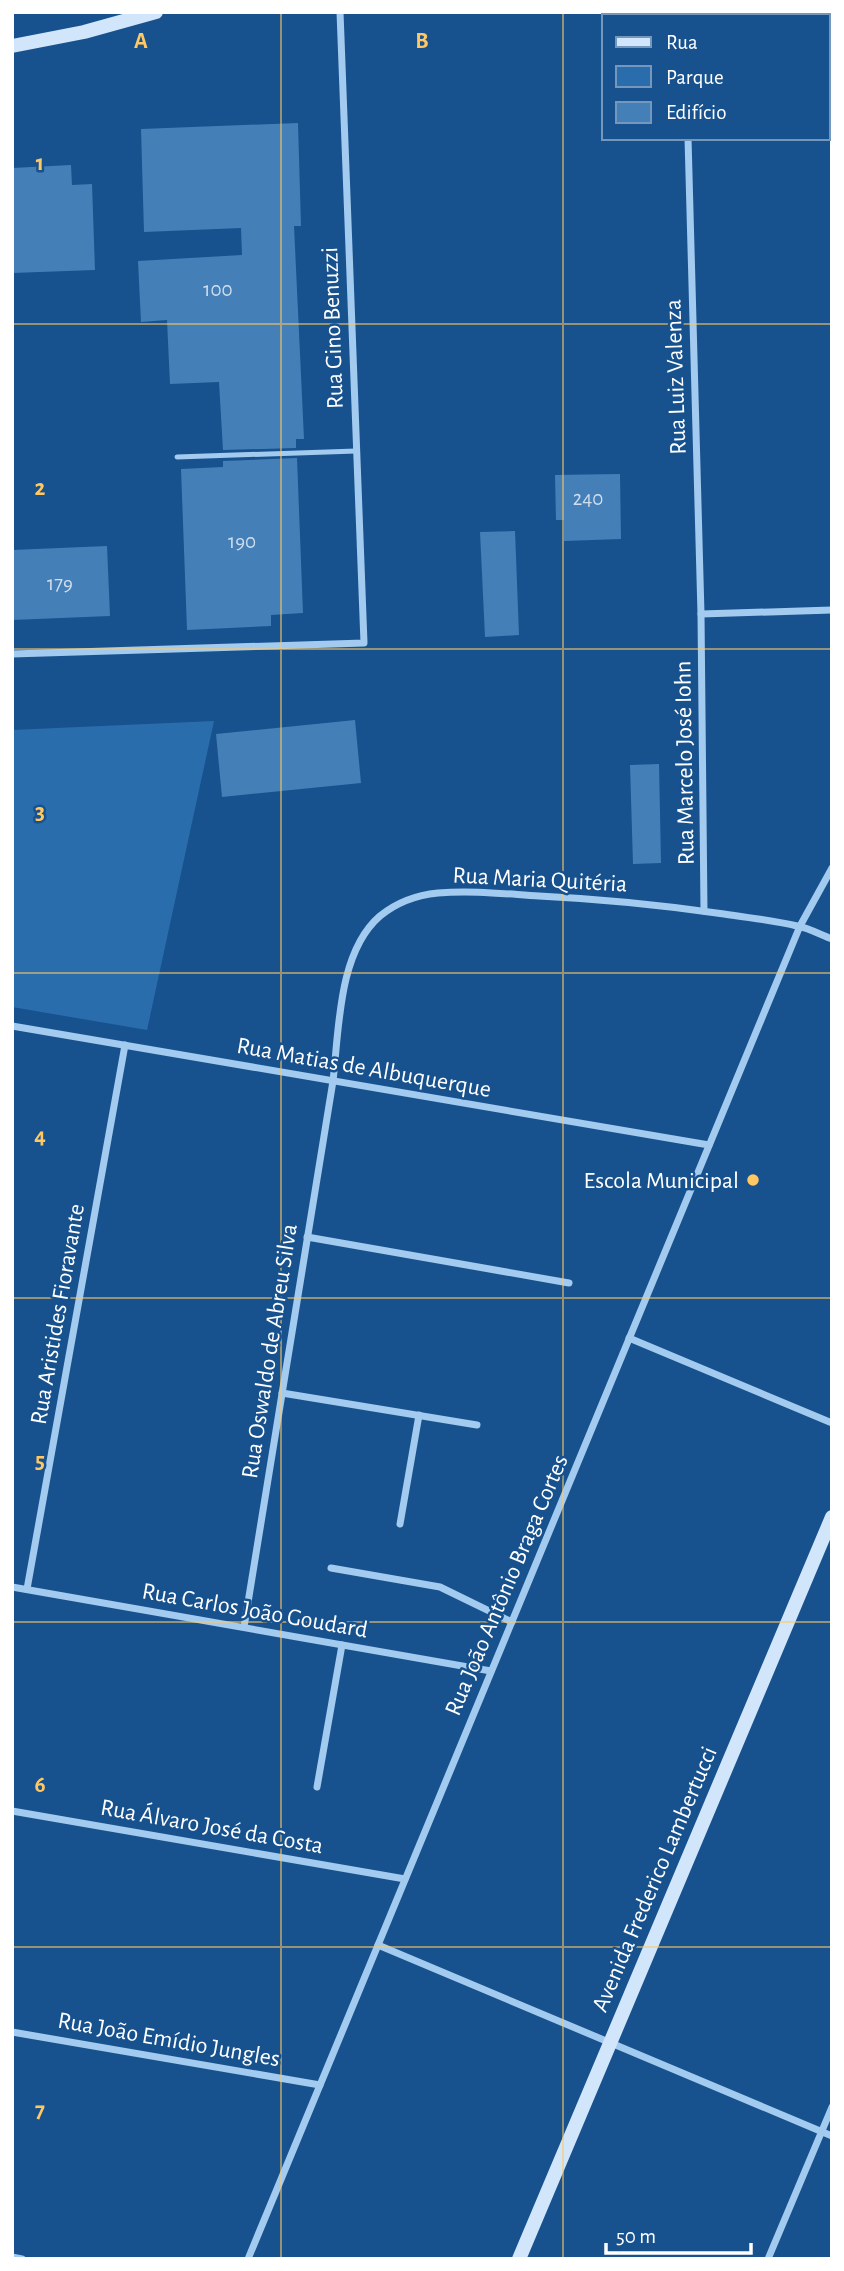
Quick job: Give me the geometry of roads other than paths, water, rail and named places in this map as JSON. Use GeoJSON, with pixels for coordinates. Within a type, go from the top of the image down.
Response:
{"type":"FeatureCollection","features":[{"type":"Feature","properties":{"kind":"street"},"geometry":{"type":"LineString","coordinates":[[12,46],[84,32],[156,12]]}},
{"type":"Feature","properties":{"kind":"street","name":"Rua Gino Benuzzi"},"geometry":{"type":"LineString","coordinates":[[12,654],[363,643],[340,12]]}},
{"type":"Feature","properties":{"kind":"street","name":"Rua Luiz Valenza"},"geometry":{"type":"LineString","coordinates":[[688,140],[701,614]]}},
{"type":"Feature","properties":{"kind":"street"},"geometry":{"type":"LineString","coordinates":[[701,614],[832,610]]}},
{"type":"Feature","properties":{"kind":"street","name":"Rua Marcelo José Iohn"},"geometry":{"type":"LineString","coordinates":[[701,614],[704,911]]}},
{"type":"Feature","properties":{"kind":"street","name":"Rua João Antônio Braga Cortes"},"geometry":{"type":"LineString","coordinates":[[248,2259],[800,926],[832,869]]}},
{"type":"Feature","properties":{"kind":"street","name":"Rua Maria Quitéria"},"geometry":{"type":"LineString","coordinates":[[333,1081],[343,993],[357,949],[379,917],[412,898],[437,893],[466,892],[609,900],[800,926],[832,939]]}},
{"type":"Feature","properties":{"kind":"street","name":"Rua Matias de Albuquerque"},"geometry":{"type":"LineString","coordinates":[[12,1026],[709,1145]]}},
{"type":"Feature","properties":{"kind":"street","name":"Rua Aristides Fioravante"},"geometry":{"type":"LineString","coordinates":[[27,1589],[125,1045]]}},
{"type":"Feature","properties":{"kind":"street","name":"Rua Oswaldo de Abreu Silva"},"geometry":{"type":"LineString","coordinates":[[244,1627],[333,1081]]}},
{"type":"Feature","properties":{"kind":"street"},"geometry":{"type":"LineString","coordinates":[[307,1237],[569,1283]]}},
{"type":"Feature","properties":{"kind":"street"},"geometry":{"type":"LineString","coordinates":[[629,1338],[832,1423]]}},
{"type":"Feature","properties":{"kind":"street"},"geometry":{"type":"LineString","coordinates":[[282,1393],[477,1424]]}},
{"type":"Feature","properties":{"kind":"street"},"geometry":{"type":"LineString","coordinates":[[400,1524],[419,1415]]}},
{"type":"Feature","properties":{"kind":"street","name":"Avenida Frederico Lambertucci"},"geometry":{"type":"LineString","coordinates":[[519,2259],[832,1517]]}},
{"type":"Feature","properties":{"kind":"street"},"geometry":{"type":"LineString","coordinates":[[331,1568],[440,1587],[512,1622]]}},
{"type":"Feature","properties":{"kind":"street","name":"Rua Carlos João Goudard"},"geometry":{"type":"LineString","coordinates":[[12,1587],[491,1671]]}},
{"type":"Feature","properties":{"kind":"street"},"geometry":{"type":"LineString","coordinates":[[317,1787],[342,1644]]}},
{"type":"Feature","properties":{"kind":"street","name":"Rua Álvaro José da Costa"},"geometry":{"type":"LineString","coordinates":[[12,1811],[405,1879]]}},
{"type":"Feature","properties":{"kind":"street"},"geometry":{"type":"LineString","coordinates":[[378,1945],[832,2136]]}},
{"type":"Feature","properties":{"kind":"street","name":"Rua João Emídio Jungles"},"geometry":{"type":"LineString","coordinates":[[12,2032],[320,2085]]}},
{"type":"Feature","properties":{"kind":"street"},"geometry":{"type":"LineString","coordinates":[[768,2259],[832,2107]]}},
{"type":"Feature","properties":{"kind":"street"},"geometry":{"type":"LineString","coordinates":[[12,2257],[22,2259]]}},
{"type":"Feature","properties":{"kind":"lane"},"geometry":{"type":"LineString","coordinates":[[177,457],[356,452]]}},
{"type":"Feature","properties":{"kind":"place","name":"Escola Municipal"},"geometry":{"type":"Point","coordinates":[753,1180]}}]}
